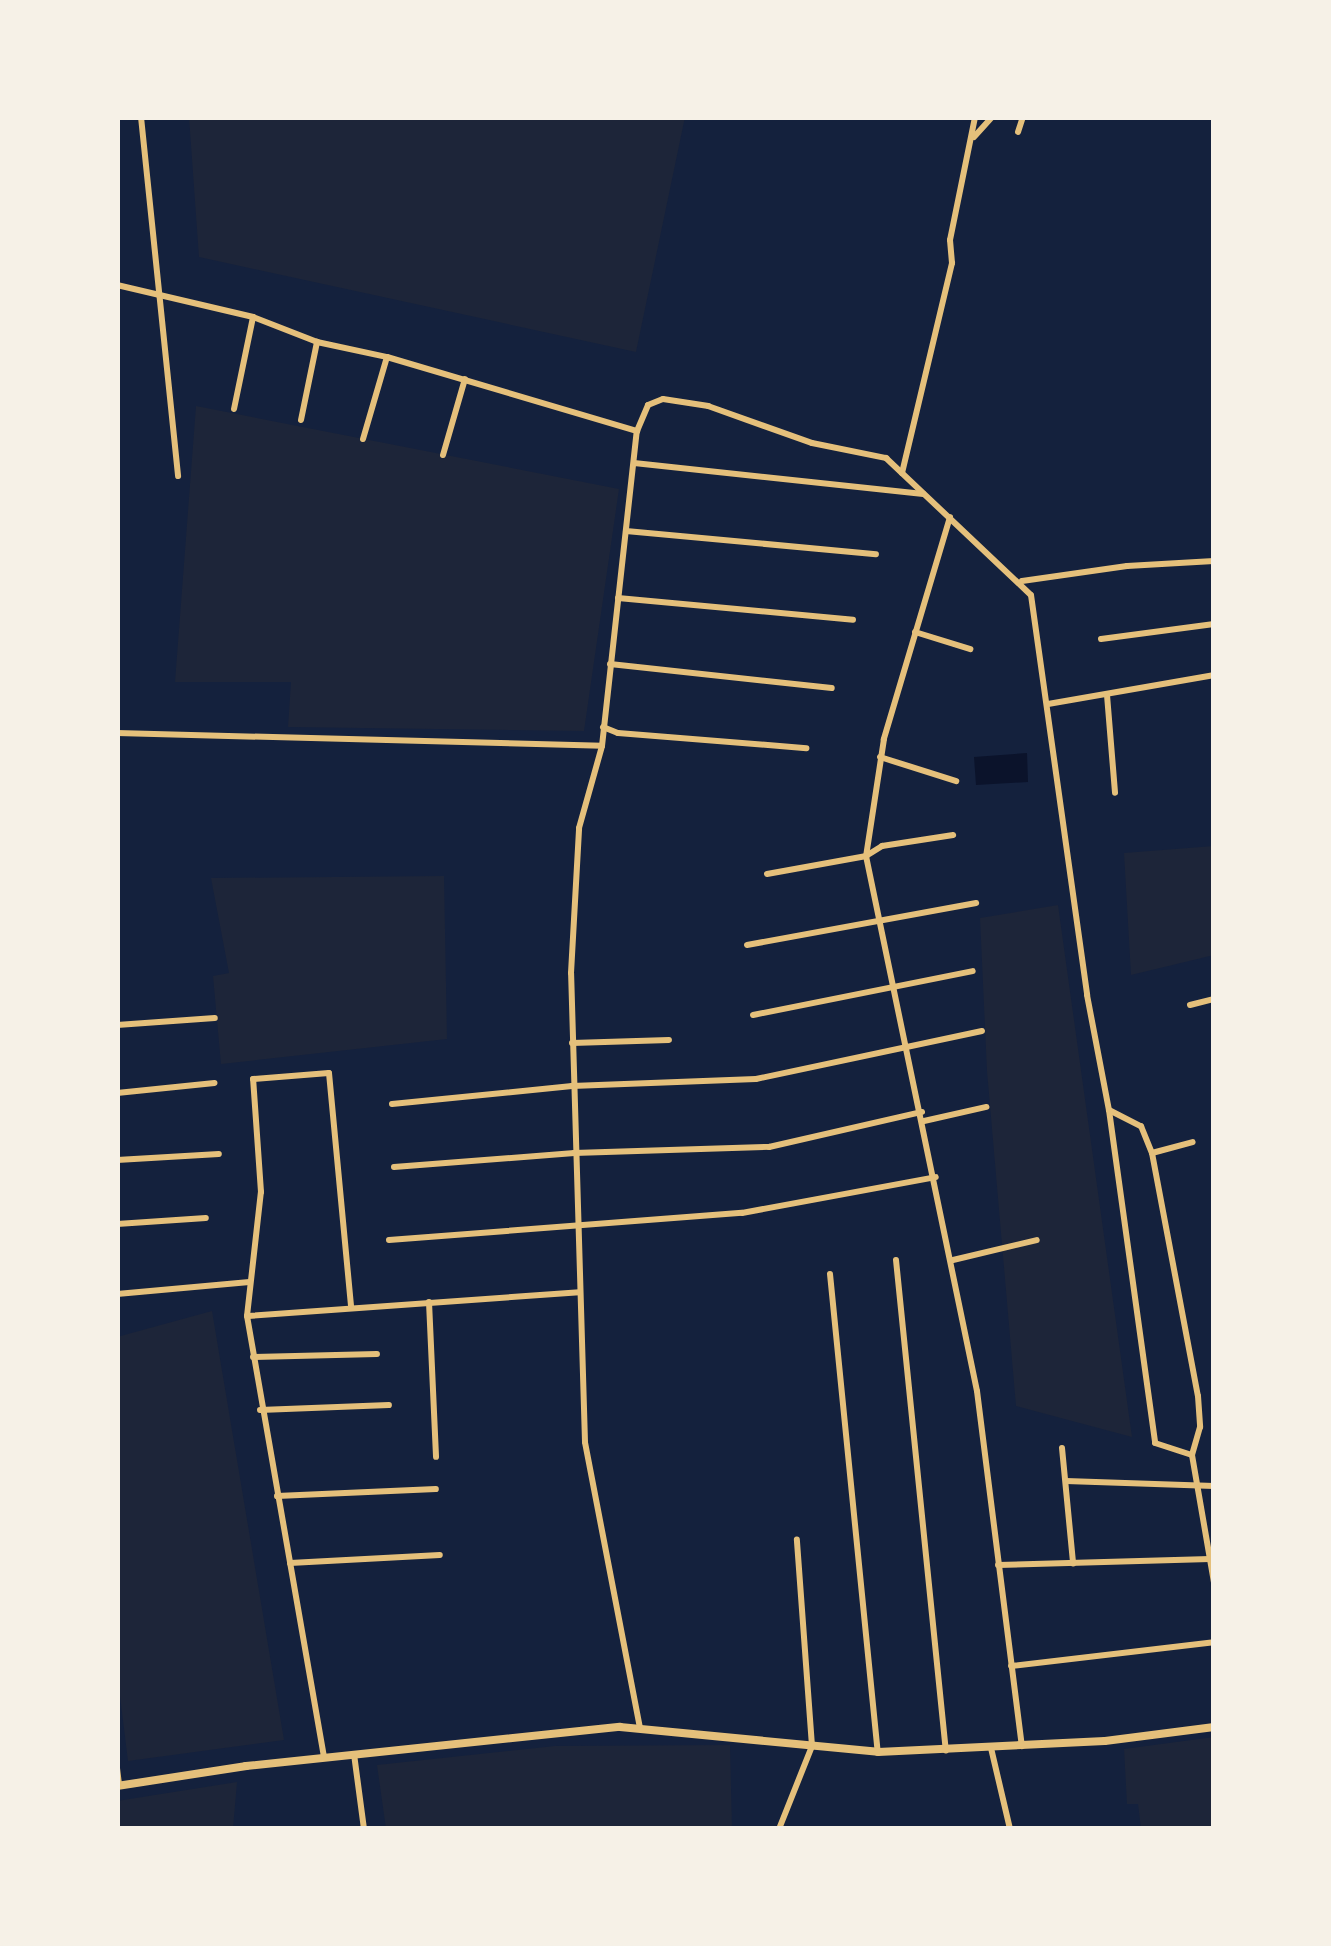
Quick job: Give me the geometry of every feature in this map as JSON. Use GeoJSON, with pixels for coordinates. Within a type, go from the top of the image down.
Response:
{"type":"FeatureCollection","features":[{"type":"Feature","properties":{"kind":"street"},"geometry":{"type":"LineString","coordinates":[[141,117],[178,476]]}},
{"type":"Feature","properties":{"kind":"street"},"geometry":{"type":"LineString","coordinates":[[902,473],[952,263],[950,240],[976,117]]}},
{"type":"Feature","properties":{"kind":"street"},"geometry":{"type":"LineString","coordinates":[[972,139],[992,117]]}},
{"type":"Feature","properties":{"kind":"street"},"geometry":{"type":"LineString","coordinates":[[1018,132],[1023,117]]}},
{"type":"Feature","properties":{"kind":"street"},"geometry":{"type":"LineString","coordinates":[[117,285],[253,317],[317,342],[387,357],[637,431]]}},
{"type":"Feature","properties":{"kind":"street"},"geometry":{"type":"LineString","coordinates":[[234,409],[253,317]]}},
{"type":"Feature","properties":{"kind":"street"},"geometry":{"type":"LineString","coordinates":[[301,420],[317,342]]}},
{"type":"Feature","properties":{"kind":"street"},"geometry":{"type":"LineString","coordinates":[[363,439],[387,357]]}},
{"type":"Feature","properties":{"kind":"street"},"geometry":{"type":"LineString","coordinates":[[443,455],[465,380]]}},
{"type":"Feature","properties":{"kind":"street"},"geometry":{"type":"LineString","coordinates":[[640,1728],[585,1442],[572,1043],[579,828],[602,746],[637,431],[647,405],[663,400],[708,406],[812,443],[886,458],[1022,581],[1031,595],[1155,1443],[1192,1455]]}},
{"type":"Feature","properties":{"kind":"street"},"geometry":{"type":"LineString","coordinates":[[634,463],[924,494]]}},
{"type":"Feature","properties":{"kind":"street"},"geometry":{"type":"LineString","coordinates":[[950,517],[880,757],[866,856],[977,1391],[1022,1746]]}},
{"type":"Feature","properties":{"kind":"street"},"geometry":{"type":"LineString","coordinates":[[626,531],[876,554]]}},
{"type":"Feature","properties":{"kind":"street"},"geometry":{"type":"LineString","coordinates":[[1022,581],[1214,560]]}},
{"type":"Feature","properties":{"kind":"street"},"geometry":{"type":"LineString","coordinates":[[618,598],[853,620]]}},
{"type":"Feature","properties":{"kind":"street"},"geometry":{"type":"LineString","coordinates":[[1101,639],[1214,624]]}},
{"type":"Feature","properties":{"kind":"street"},"geometry":{"type":"LineString","coordinates":[[915,632],[970,649]]}},
{"type":"Feature","properties":{"kind":"street"},"geometry":{"type":"LineString","coordinates":[[610,664],[832,688]]}},
{"type":"Feature","properties":{"kind":"street"},"geometry":{"type":"LineString","coordinates":[[1048,704],[1214,675]]}},
{"type":"Feature","properties":{"kind":"street"},"geometry":{"type":"LineString","coordinates":[[1107,694],[1115,793]]}},
{"type":"Feature","properties":{"kind":"street"},"geometry":{"type":"LineString","coordinates":[[603,727],[618,733],[806,748]]}},
{"type":"Feature","properties":{"kind":"street"},"geometry":{"type":"LineString","coordinates":[[117,733],[602,746]]}},
{"type":"Feature","properties":{"kind":"street"},"geometry":{"type":"LineString","coordinates":[[880,757],[956,781]]}},
{"type":"Feature","properties":{"kind":"street"},"geometry":{"type":"LineString","coordinates":[[767,874],[866,856],[882,846],[952,835]]}},
{"type":"Feature","properties":{"kind":"street"},"geometry":{"type":"LineString","coordinates":[[747,944],[976,903]]}},
{"type":"Feature","properties":{"kind":"street"},"geometry":{"type":"LineString","coordinates":[[753,1015],[973,971]]}},
{"type":"Feature","properties":{"kind":"street"},"geometry":{"type":"LineString","coordinates":[[1190,1005],[1214,999]]}},
{"type":"Feature","properties":{"kind":"street"},"geometry":{"type":"LineString","coordinates":[[117,1025],[215,1018]]}},
{"type":"Feature","properties":{"kind":"street"},"geometry":{"type":"LineString","coordinates":[[392,1104],[572,1086],[756,1079],[982,1031]]}},
{"type":"Feature","properties":{"kind":"street"},"geometry":{"type":"LineString","coordinates":[[572,1043],[669,1040]]}},
{"type":"Feature","properties":{"kind":"street"},"geometry":{"type":"LineString","coordinates":[[324,1757],[247,1316],[261,1192],[253,1079],[329,1073],[351,1306]]}},
{"type":"Feature","properties":{"kind":"street"},"geometry":{"type":"LineString","coordinates":[[117,1093],[214,1083]]}},
{"type":"Feature","properties":{"kind":"street"},"geometry":{"type":"LineString","coordinates":[[394,1167],[574,1153],[769,1147],[986,1107]]}},
{"type":"Feature","properties":{"kind":"street"},"geometry":{"type":"LineString","coordinates":[[1109,1110],[1141,1126],[1152,1153],[1198,1396],[1201,1427],[1192,1455],[1214,1582]]}},
{"type":"Feature","properties":{"kind":"street"},"geometry":{"type":"LineString","coordinates":[[1152,1153],[1193,1142]]}},
{"type":"Feature","properties":{"kind":"street"},"geometry":{"type":"LineString","coordinates":[[117,1160],[219,1154]]}},
{"type":"Feature","properties":{"kind":"street"},"geometry":{"type":"LineString","coordinates":[[389,1240],[830,1201],[936,1177]]}},
{"type":"Feature","properties":{"kind":"street"},"geometry":{"type":"LineString","coordinates":[[117,1223],[206,1218]]}},
{"type":"Feature","properties":{"kind":"street"},"geometry":{"type":"LineString","coordinates":[[953,1260],[1037,1240]]}},
{"type":"Feature","properties":{"kind":"street"},"geometry":{"type":"LineString","coordinates":[[896,1260],[946,1750]]}},
{"type":"Feature","properties":{"kind":"street"},"geometry":{"type":"LineString","coordinates":[[830,1274],[878,1751]]}},
{"type":"Feature","properties":{"kind":"street"},"geometry":{"type":"LineString","coordinates":[[117,1294],[249,1282]]}},
{"type":"Feature","properties":{"kind":"street"},"geometry":{"type":"LineString","coordinates":[[247,1316],[579,1292]]}},
{"type":"Feature","properties":{"kind":"street"},"geometry":{"type":"LineString","coordinates":[[428,1302],[436,1457]]}},
{"type":"Feature","properties":{"kind":"street"},"geometry":{"type":"LineString","coordinates":[[253,1357],[377,1354]]}},
{"type":"Feature","properties":{"kind":"street"},"geometry":{"type":"LineString","coordinates":[[260,1409],[389,1405]]}},
{"type":"Feature","properties":{"kind":"street"},"geometry":{"type":"LineString","coordinates":[[1062,1448],[1073,1563]]}},
{"type":"Feature","properties":{"kind":"street"},"geometry":{"type":"LineString","coordinates":[[1066,1481],[1214,1486]]}},
{"type":"Feature","properties":{"kind":"street"},"geometry":{"type":"LineString","coordinates":[[277,1496],[436,1489]]}},
{"type":"Feature","properties":{"kind":"street"},"geometry":{"type":"LineString","coordinates":[[779,1829],[812,1746],[797,1540]]}},
{"type":"Feature","properties":{"kind":"street"},"geometry":{"type":"LineString","coordinates":[[290,1563],[440,1555]]}},
{"type":"Feature","properties":{"kind":"street"},"geometry":{"type":"LineString","coordinates":[[998,1565],[1212,1559]]}},
{"type":"Feature","properties":{"kind":"street"},"geometry":{"type":"LineString","coordinates":[[1012,1666],[1214,1642]]}},
{"type":"Feature","properties":{"kind":"street"},"geometry":{"type":"LineString","coordinates":[[117,1768],[118,1786],[324,1757],[640,1728],[878,1751],[1022,1746],[1214,1727]]}},
{"type":"Feature","properties":{"kind":"street"},"geometry":{"type":"LineString","coordinates":[[991,1748],[1010,1829]]}},
{"type":"Feature","properties":{"kind":"street"},"geometry":{"type":"LineString","coordinates":[[354,1754],[364,1829]]}},
{"type":"Feature","properties":{"kind":"shaded area"},"geometry":{"type":"Polygon","coordinates":[[[189,117],[685,117],[636,352],[199,257],[189,117]]]}},
{"type":"Feature","properties":{"kind":"shaded area"},"geometry":{"type":"Polygon","coordinates":[[[196,406],[619,489],[584,731],[288,727],[291,682],[175,682],[196,406]]]}},
{"type":"Feature","properties":{"kind":"shaded area"},"geometry":{"type":"Polygon","coordinates":[[[1027,753],[1028,782],[976,785],[974,757],[1027,753]]]}},
{"type":"Feature","properties":{"kind":"shaded area"},"geometry":{"type":"Polygon","coordinates":[[[1214,846],[1214,955],[1131,975],[1124,853],[1214,846]]]}},
{"type":"Feature","properties":{"kind":"shaded area"},"geometry":{"type":"Polygon","coordinates":[[[444,876],[447,1039],[221,1064],[213,976],[229,973],[211,878],[444,876]]]}},
{"type":"Feature","properties":{"kind":"shaded area"},"geometry":{"type":"Polygon","coordinates":[[[1058,905],[1132,1437],[1016,1406],[987,1071],[980,918],[1058,905]]]}},
{"type":"Feature","properties":{"kind":"shaded area"},"geometry":{"type":"Polygon","coordinates":[[[212,1311],[284,1740],[128,1761],[117,1672],[117,1337],[212,1311]]]}},
{"type":"Feature","properties":{"kind":"shaded area"},"geometry":{"type":"Polygon","coordinates":[[[1214,1737],[1214,1829],[1141,1829],[1138,1804],[1127,1804],[1124,1749],[1214,1737]]]}},
{"type":"Feature","properties":{"kind":"shaded area"},"geometry":{"type":"Polygon","coordinates":[[[730,1745],[732,1829],[386,1829],[377,1765],[555,1746],[730,1745]]]}},
{"type":"Feature","properties":{"kind":"shaded area"},"geometry":{"type":"Polygon","coordinates":[[[237,1782],[233,1829],[117,1829],[117,1801],[237,1782]]]}}]}
